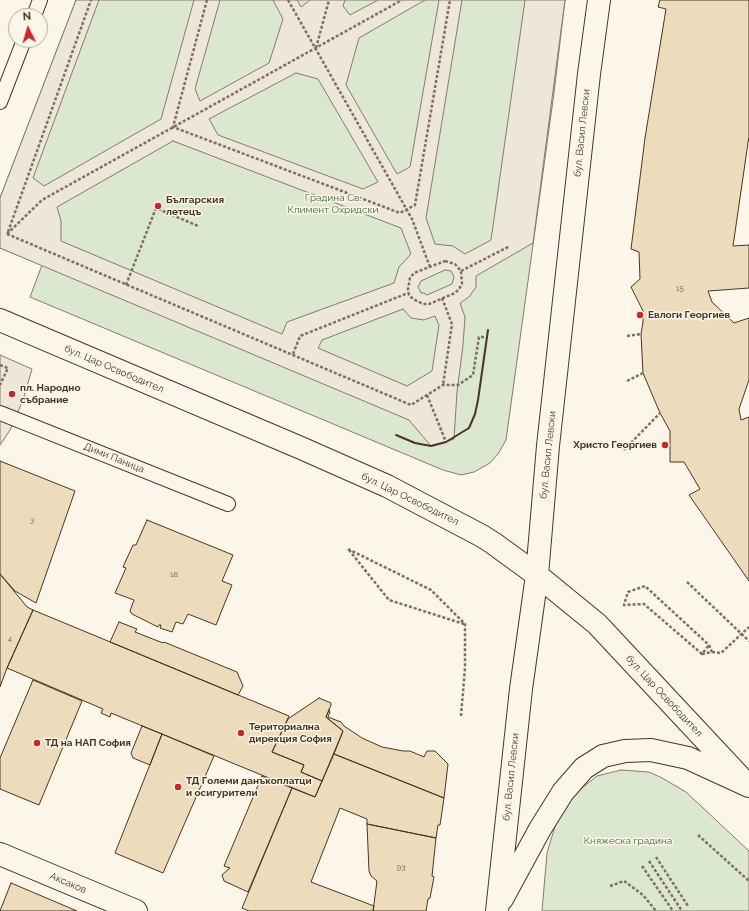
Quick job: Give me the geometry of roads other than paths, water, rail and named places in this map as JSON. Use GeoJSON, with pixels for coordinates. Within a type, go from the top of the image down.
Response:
{"type":"FeatureCollection","features":[{"type":"Feature","properties":{"kind":"main road","name":"бул. Васил Левски"},"geometry":{"type":"LineString","coordinates":[[497,910],[521,689],[537,575],[549,439],[589,74],[599,0]]}},
{"type":"Feature","properties":{"kind":"main road","name":"бул. Цар Освободител"},"geometry":{"type":"LineString","coordinates":[[0,320],[387,486],[482,536],[537,575],[597,624],[749,786]]}},
{"type":"Feature","properties":{"kind":"main road"},"geometry":{"type":"LineString","coordinates":[[497,910],[540,829],[563,792],[584,768],[603,756],[625,751],[651,750],[688,758],[749,786]]}},
{"type":"Feature","properties":{"kind":"main road","name":"Аксаков"},"geometry":{"type":"LineString","coordinates":[[0,854],[136,911]]}},
{"type":"Feature","properties":{"kind":"lane"},"geometry":{"type":"LineString","coordinates":[[0,102],[21,48]]}},
{"type":"Feature","properties":{"kind":"lane","name":"Дими Паница"},"geometry":{"type":"LineString","coordinates":[[0,413],[228,504]]}},
{"type":"Feature","properties":{"kind":"place","name":"Българския летецъ"},"geometry":{"type":"Point","coordinates":[158,206]}},
{"type":"Feature","properties":{"kind":"place","name":"Евлоги Георгиев"},"geometry":{"type":"Point","coordinates":[640,315]}},
{"type":"Feature","properties":{"kind":"place","name":"пл. Народно събрание"},"geometry":{"type":"Point","coordinates":[12,394]}},
{"type":"Feature","properties":{"kind":"place","name":"Христо Георгиев"},"geometry":{"type":"Point","coordinates":[665,445]}},
{"type":"Feature","properties":{"kind":"place","name":"Териториална дирекция София"},"geometry":{"type":"Point","coordinates":[241,733]}},
{"type":"Feature","properties":{"kind":"place","name":"ТД на НАП София"},"geometry":{"type":"Point","coordinates":[37,743]}},
{"type":"Feature","properties":{"kind":"place","name":"ТД Големи данъкоплатци и осигурители"},"geometry":{"type":"Point","coordinates":[178,787]}},
{"type":"Feature","properties":{"kind":"park label","name":"Градина Св. Климент Охридски"},"geometry":{"type":"Point","coordinates":[333,204]}},
{"type":"Feature","properties":{"kind":"park label","name":"Княжеска градина"},"geometry":{"type":"Point","coordinates":[628,841]}}]}
